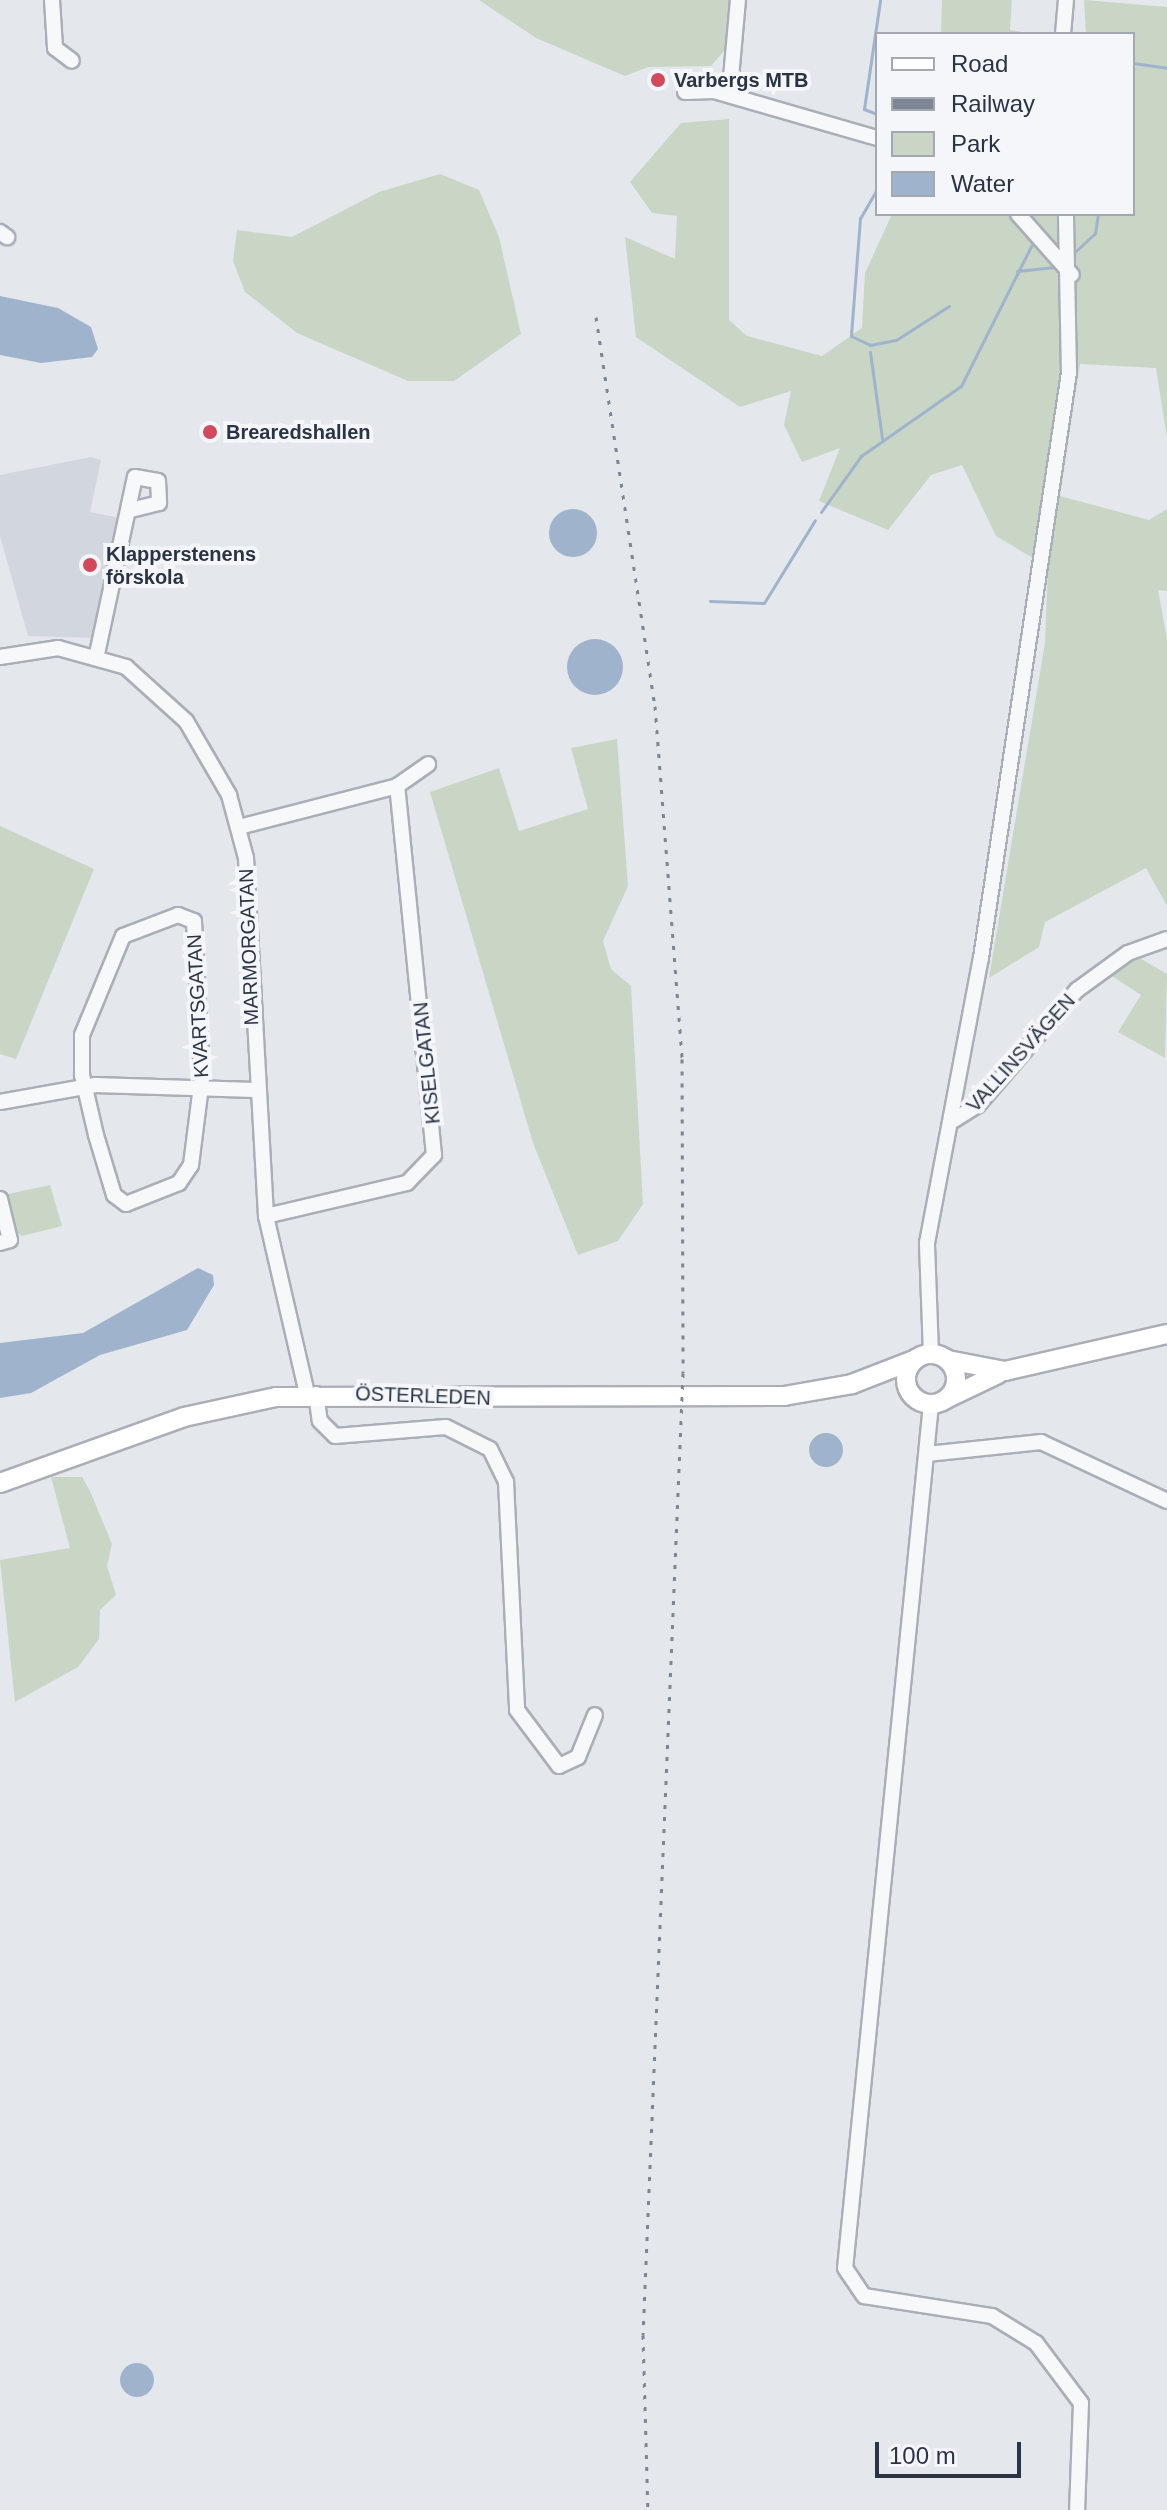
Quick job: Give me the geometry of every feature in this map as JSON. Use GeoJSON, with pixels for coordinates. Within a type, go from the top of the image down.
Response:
{"type":"FeatureCollection","features":[{"type":"Feature","properties":{"kind":"main road"},"geometry":{"type":"LineString","coordinates":[[913,1396],[906,1375],[931,1358],[988,1373],[1167,1334]]}},
{"type":"Feature","properties":{"kind":"main road"},"geometry":{"type":"LineString","coordinates":[[931,1358],[956,1384],[938,1402]]}},
{"type":"Feature","properties":{"kind":"main road","name":"ÖSTERLEDEN"},"geometry":{"type":"LineString","coordinates":[[859,1382],[931,1358]]}},
{"type":"Feature","properties":{"kind":"main road"},"geometry":{"type":"LineString","coordinates":[[938,1402],[1008,1370]]}},
{"type":"Feature","properties":{"kind":"main road","name":"ÖSTERLEDEN"},"geometry":{"type":"LineString","coordinates":[[0,1483],[184,1417],[311,1394],[726,1399],[859,1382],[885,1382],[913,1396],[938,1402]]}},
{"type":"Feature","properties":{"kind":"street"},"geometry":{"type":"LineString","coordinates":[[52,0],[55,48],[72,61]]}},
{"type":"Feature","properties":{"kind":"street"},"geometry":{"type":"LineString","coordinates":[[714,91],[735,65],[738,0]]}},
{"type":"Feature","properties":{"kind":"street"},"geometry":{"type":"LineString","coordinates":[[1063,32],[1066,0]]}},
{"type":"Feature","properties":{"kind":"street"},"geometry":{"type":"LineString","coordinates":[[685,92],[714,91],[875,137]]}},
{"type":"Feature","properties":{"kind":"street"},"geometry":{"type":"LineString","coordinates":[[1020,216],[1072,275]]}},
{"type":"Feature","properties":{"kind":"street"},"geometry":{"type":"LineString","coordinates":[[954,1120],[1069,373],[1072,275],[1066,216]]}},
{"type":"Feature","properties":{"kind":"street"},"geometry":{"type":"LineString","coordinates":[[97,654],[135,477],[158,481],[164,492],[148,510],[130,510]]}},
{"type":"Feature","properties":{"kind":"street","name":"MARMORGATAN"},"geometry":{"type":"LineString","coordinates":[[0,657],[58,648],[97,654],[143,678],[186,721],[220,775],[239,827],[266,1216],[320,1421],[335,1436],[446,1427],[490,1449],[506,1482],[517,1710],[554,1765],[564,1766],[578,1757],[595,1715]]}},
{"type":"Feature","properties":{"kind":"street"},"geometry":{"type":"LineString","coordinates":[[239,827],[397,786],[428,764]]}},
{"type":"Feature","properties":{"kind":"street","name":"KISELGATAN"},"geometry":{"type":"LineString","coordinates":[[266,1216],[407,1183],[434,1155],[397,786]]}},
{"type":"Feature","properties":{"kind":"street","name":"KVARTSGATAN"},"geometry":{"type":"LineString","coordinates":[[84,1085],[82,1035],[123,936],[142,923],[187,914],[194,921],[201,1088]]}},
{"type":"Feature","properties":{"kind":"street","name":"VALLINSVÄGEN"},"geometry":{"type":"LineString","coordinates":[[931,1358],[924,1264],[954,1120],[978,1105],[1077,990],[1128,953],[1167,939]]}},
{"type":"Feature","properties":{"kind":"street"},"geometry":{"type":"LineString","coordinates":[[0,1102],[84,1085],[255,1090]]}},
{"type":"Feature","properties":{"kind":"street"},"geometry":{"type":"LineString","coordinates":[[84,1085],[114,1195],[126,1204],[186,1176],[201,1088]]}},
{"type":"Feature","properties":{"kind":"street"},"geometry":{"type":"LineString","coordinates":[[0,1199],[10,1240],[0,1243]]}},
{"type":"Feature","properties":{"kind":"street"},"geometry":{"type":"LineString","coordinates":[[938,1402],[927,1454],[845,2268],[864,2296],[992,2316],[1036,2343],[1081,2403],[1077,2510]]}},
{"type":"Feature","properties":{"kind":"street"},"geometry":{"type":"LineString","coordinates":[[927,1454],[1041,1442],[1167,1501]]}},
{"type":"Feature","properties":{"kind":"shaded area"},"geometry":{"type":"Polygon","coordinates":[[[91,457],[101,460],[90,512],[120,518],[96,638],[28,636],[0,536],[0,475],[91,457]]]}},
{"type":"Feature","properties":{"kind":"green space"},"geometry":{"type":"Polygon","coordinates":[[[479,0],[733,0],[732,42],[711,66],[648,67],[625,76],[536,38],[479,0]]]}},
{"type":"Feature","properties":{"kind":"green space"},"geometry":{"type":"Polygon","coordinates":[[[942,0],[1012,0],[1010,30],[1022,32],[941,32],[942,0]]]}},
{"type":"Feature","properties":{"kind":"green space"},"geometry":{"type":"Polygon","coordinates":[[[1084,0],[1167,7],[1167,438],[1156,368],[1080,364],[1060,496],[1149,520],[1167,509],[1167,591],[1158,590],[1167,639],[1167,906],[1146,868],[1045,922],[1039,947],[989,978],[1045,643],[1048,567],[996,536],[962,465],[931,475],[888,530],[819,501],[840,448],[802,462],[784,425],[791,391],[740,407],[636,337],[625,237],[675,259],[677,216],[652,213],[630,182],[681,123],[729,119],[729,320],[747,336],[822,356],[862,328],[865,273],[891,216],[1135,216],[1135,32],[1086,32],[1084,0]]]}},
{"type":"Feature","properties":{"kind":"green space"},"geometry":{"type":"Polygon","coordinates":[[[440,174],[479,190],[499,237],[521,334],[454,381],[408,381],[297,333],[245,292],[233,261],[237,230],[292,237],[379,192],[440,174]]]}},
{"type":"Feature","properties":{"kind":"green space"},"geometry":{"type":"Polygon","coordinates":[[[617,739],[628,886],[603,941],[611,969],[631,986],[643,1204],[618,1241],[578,1255],[533,1143],[430,792],[499,768],[519,831],[588,809],[571,748],[617,739]]]}},
{"type":"Feature","properties":{"kind":"green space"},"geometry":{"type":"Polygon","coordinates":[[[0,826],[94,869],[16,1059],[0,1054],[0,826]]]}},
{"type":"Feature","properties":{"kind":"green space"},"geometry":{"type":"Polygon","coordinates":[[[1138,957],[1167,974],[1165,1058],[1118,1032],[1141,995],[1112,976],[1138,957]]]}},
{"type":"Feature","properties":{"kind":"green space"},"geometry":{"type":"Polygon","coordinates":[[[50,1185],[62,1226],[22,1236],[12,1229],[4,1195],[50,1185]]]}},
{"type":"Feature","properties":{"kind":"green space"},"geometry":{"type":"Polygon","coordinates":[[[51,1477],[82,1477],[90,1491],[112,1544],[107,1566],[116,1595],[100,1610],[99,1639],[78,1667],[15,1702],[0,1560],[70,1548],[51,1477]]]}},
{"type":"Feature","properties":{"kind":"water"},"geometry":{"type":"Polygon","coordinates":[[[0,296],[58,308],[91,327],[98,349],[92,357],[41,363],[0,355],[0,296]]]}},
{"type":"Feature","properties":{"kind":"water"},"geometry":{"type":"Polygon","coordinates":[[[573,509],[590,516],[597,533],[590,550],[573,557],[556,550],[549,533],[556,516],[573,509]]]}},
{"type":"Feature","properties":{"kind":"water"},"geometry":{"type":"Polygon","coordinates":[[[595,639],[615,647],[623,667],[615,687],[595,695],[575,687],[567,667],[575,647],[595,639]]]}},
{"type":"Feature","properties":{"kind":"water"},"geometry":{"type":"Polygon","coordinates":[[[198,1268],[213,1275],[214,1285],[187,1330],[100,1355],[31,1393],[0,1398],[0,1343],[83,1333],[198,1268]]]}},
{"type":"Feature","properties":{"kind":"water"},"geometry":{"type":"Polygon","coordinates":[[[826,1433],[838,1438],[843,1450],[838,1462],[826,1467],[814,1462],[809,1450],[814,1438],[826,1433]]]}},
{"type":"Feature","properties":{"kind":"water"},"geometry":{"type":"Polygon","coordinates":[[[137,2363],[149,2368],[154,2380],[149,2392],[137,2397],[125,2392],[120,2380],[125,2368],[137,2363]]]}},
{"type":"Feature","properties":{"kind":"waterway"},"geometry":{"type":"LineString","coordinates":[[875,32],[880,0]]}},
{"type":"Feature","properties":{"kind":"waterway"},"geometry":{"type":"LineString","coordinates":[[875,34],[864,109],[875,113]]}},
{"type":"Feature","properties":{"kind":"waterway"},"geometry":{"type":"LineString","coordinates":[[1135,63],[1167,68]]}},
{"type":"Feature","properties":{"kind":"waterway"},"geometry":{"type":"LineString","coordinates":[[875,192],[860,218],[851,336],[870,345],[896,340],[949,306]]}},
{"type":"Feature","properties":{"kind":"waterway"},"geometry":{"type":"LineString","coordinates":[[1076,251],[1095,233],[1098,216]]}},
{"type":"Feature","properties":{"kind":"waterway"},"geometry":{"type":"LineString","coordinates":[[821,512],[861,456],[961,386],[1031,246]]}},
{"type":"Feature","properties":{"kind":"waterway"},"geometry":{"type":"LineString","coordinates":[[1017,271],[1053,267]]}},
{"type":"Feature","properties":{"kind":"waterway"},"geometry":{"type":"LineString","coordinates":[[870,352],[882,439]]}},
{"type":"Feature","properties":{"kind":"waterway"},"geometry":{"type":"LineString","coordinates":[[710,601],[764,603],[815,520]]}},
{"type":"Feature","properties":{"kind":"railway"},"geometry":{"type":"LineString","coordinates":[[596,317],[655,706],[682,1059],[683,1373],[643,2335],[648,2510]]}},
{"type":"Feature","properties":{"kind":"place","name":"Varbergs MTB"},"geometry":{"type":"Point","coordinates":[658,80]}},
{"type":"Feature","properties":{"kind":"place","name":"Brearedshallen"},"geometry":{"type":"Point","coordinates":[210,432]}},
{"type":"Feature","properties":{"kind":"place","name":"Klapperstenens förskola"},"geometry":{"type":"Point","coordinates":[90,565]}}]}
